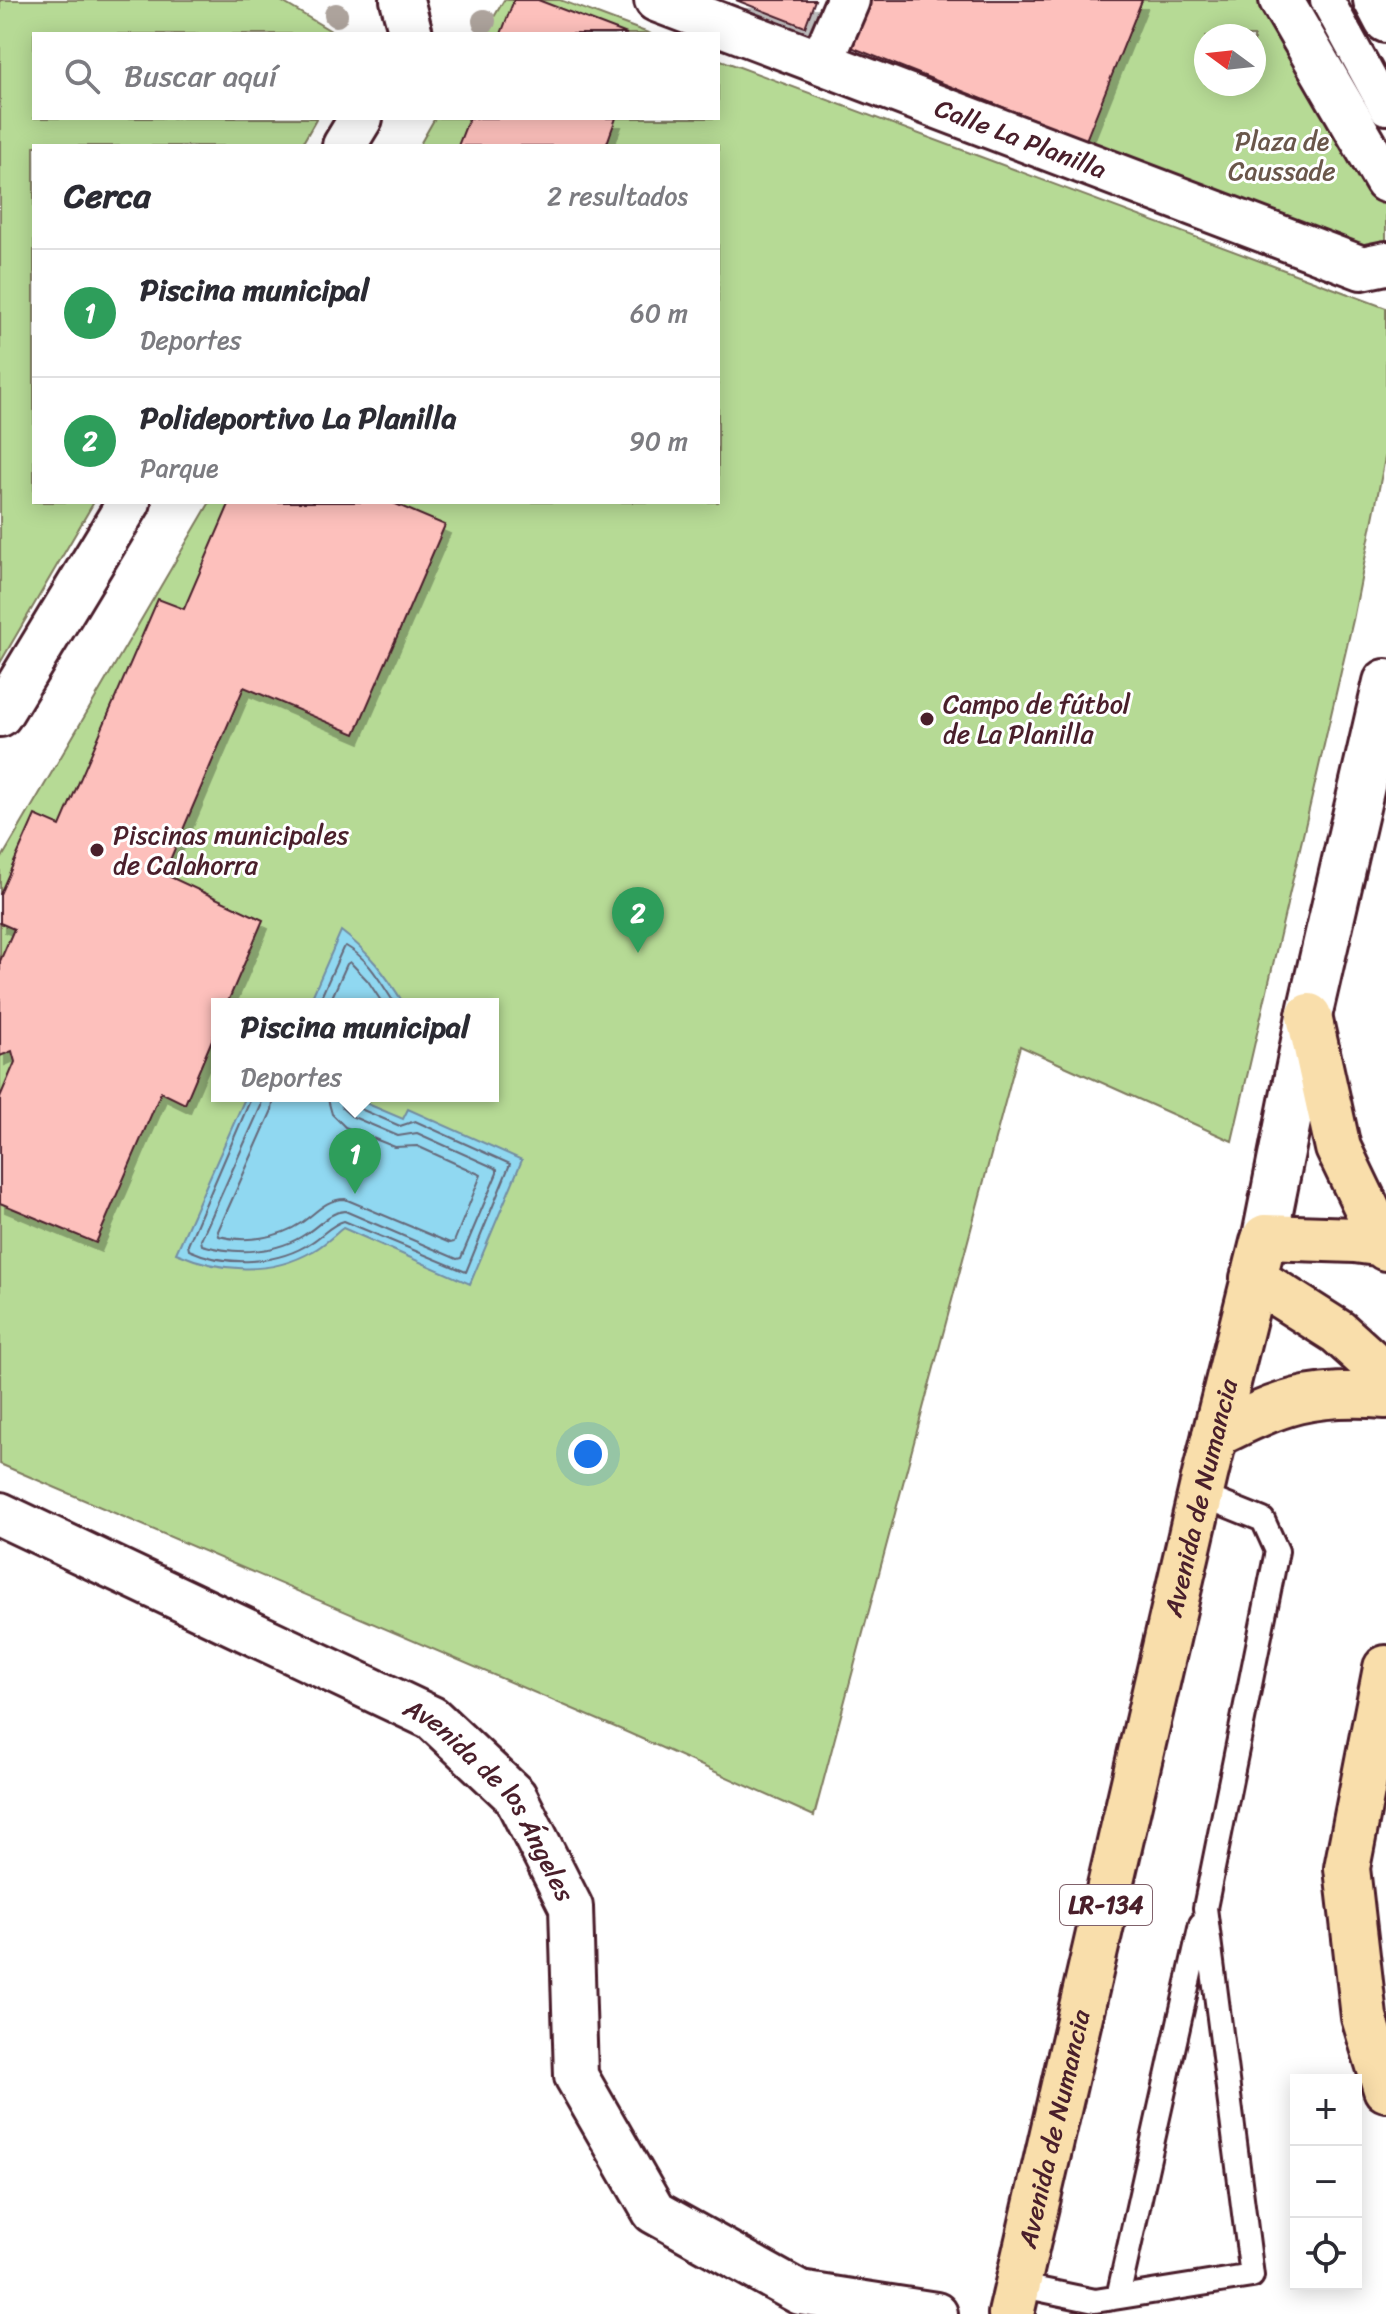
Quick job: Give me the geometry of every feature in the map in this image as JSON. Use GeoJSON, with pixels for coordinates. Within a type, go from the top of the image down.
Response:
{"type":"FeatureCollection","features":[{"type":"Feature","properties":{"kind":"main road"},"geometry":{"type":"LineString","coordinates":[[1309,1016],[1338,1148],[1385,1246]]}},
{"type":"Feature","properties":{"kind":"main road"},"geometry":{"type":"LineString","coordinates":[[1265,1237],[1355,1240],[1385,1246]]}},
{"type":"Feature","properties":{"kind":"main road","name":"Avenida de Numancia"},"geometry":{"type":"LineString","coordinates":[[1015,2300],[1215,1435],[1265,1237]]}},
{"type":"Feature","properties":{"kind":"main road"},"geometry":{"type":"LineString","coordinates":[[1215,1435],[1265,1409],[1299,1399],[1342,1393],[1386,1396],[1370,1361],[1338,1332],[1253,1278]]}},
{"type":"Feature","properties":{"kind":"main road"},"geometry":{"type":"LineString","coordinates":[[1386,1668],[1347,1868],[1364,2017],[1386,2089]]}},
{"type":"Feature","properties":{"kind":"street"},"geometry":{"type":"LineString","coordinates":[[402,0],[410,32]]}},
{"type":"Feature","properties":{"kind":"street","name":"Calle La Planilla"},"geometry":{"type":"LineString","coordinates":[[656,0],[1362,268],[1386,263]]}},
{"type":"Feature","properties":{"kind":"street"},"geometry":{"type":"LineString","coordinates":[[822,61],[848,0]]}},
{"type":"Feature","properties":{"kind":"street"},"geometry":{"type":"LineString","coordinates":[[1281,0],[1386,181]]}},
{"type":"Feature","properties":{"kind":"street"},"geometry":{"type":"LineString","coordinates":[[1327,0],[1386,108]]}},
{"type":"Feature","properties":{"kind":"street"},"geometry":{"type":"LineString","coordinates":[[1375,0],[1386,21]]}},
{"type":"Feature","properties":{"kind":"street"},"geometry":{"type":"LineString","coordinates":[[345,144],[360,120]]}},
{"type":"Feature","properties":{"kind":"street"},"geometry":{"type":"LineString","coordinates":[[0,715],[128,504]]}},
{"type":"Feature","properties":{"kind":"street","name":"Avenida de Numancia"},"geometry":{"type":"LineString","coordinates":[[1265,1237],[1309,1016],[1386,682]]}},
{"type":"Feature","properties":{"kind":"street","name":"Avenida de los Ángeles"},"geometry":{"type":"LineString","coordinates":[[0,1514],[432,1718],[515,1796],[571,1907],[576,2076],[654,2212],[800,2293],[936,2314]]}},
{"type":"Feature","properties":{"kind":"lane"},"geometry":{"type":"LineString","coordinates":[[1118,2297],[1205,1908],[1277,1551],[1263,1520],[1201,1495]]}},
{"type":"Feature","properties":{"kind":"lane"},"geometry":{"type":"LineString","coordinates":[[1015,2300],[1095,2301],[1252,2276],[1205,1908]]}},
{"type":"Feature","properties":{"kind":"green space"},"geometry":{"type":"Polygon","coordinates":[[[0,0],[279,0],[333,32],[32,32],[32,120],[316,120],[302,144],[32,144],[32,504],[93,504],[0,663],[0,0]]]}},
{"type":"Feature","properties":{"kind":"green space"},"geometry":{"type":"Polygon","coordinates":[[[504,0],[560,0],[646,32],[485,32],[504,0]]]}},
{"type":"Feature","properties":{"kind":"green space","name":"Plaza de Caussade"},"geometry":{"type":"Polygon","coordinates":[[[1142,0],[1281,0],[1386,181],[1386,263],[1076,161],[1142,0]]]}},
{"type":"Feature","properties":{"kind":"green space"},"geometry":{"type":"Polygon","coordinates":[[[720,60],[1386,308],[1386,453],[1353,620],[1232,1141],[1020,1046],[814,1816],[622,1730],[0,1464],[0,861],[209,504],[720,504],[720,144],[420,144],[434,120],[720,120],[720,60]]]}},
{"type":"Feature","properties":{"kind":"water"},"geometry":{"type":"Polygon","coordinates":[[[341,931],[376,964],[400,998],[312,998],[341,931]]]}},
{"type":"Feature","properties":{"kind":"water"},"geometry":{"type":"Polygon","coordinates":[[[243,1102],[363,1102],[403,1119],[408,1109],[522,1160],[470,1284],[343,1228],[297,1259],[262,1268],[227,1267],[176,1253],[243,1102]]]}},
{"type":"Feature","properties":{"kind":"building"},"geometry":{"type":"Polygon","coordinates":[[[514,0],[538,0],[622,32],[502,32],[514,0]]]}},
{"type":"Feature","properties":{"kind":"building"},"geometry":{"type":"Polygon","coordinates":[[[736,0],[815,0],[805,27],[736,0]]]}},
{"type":"Feature","properties":{"kind":"building"},"geometry":{"type":"Polygon","coordinates":[[[870,0],[1142,0],[1086,140],[851,47],[870,0]]]}},
{"type":"Feature","properties":{"kind":"building"},"geometry":{"type":"Polygon","coordinates":[[[468,120],[615,120],[607,144],[459,144],[468,120]]]}},
{"type":"Feature","properties":{"kind":"building","name":"Piscinas municipales de Calahorra"},"geometry":{"type":"Polygon","coordinates":[[[229,504],[396,504],[445,525],[355,734],[244,687],[164,874],[263,920],[230,998],[211,998],[211,1042],[185,1104],[161,1092],[96,1243],[0,1203],[0,1097],[15,1062],[12,1051],[0,1056],[0,961],[14,929],[0,923],[0,894],[35,815],[60,826],[158,599],[184,609],[229,504]]]}},
{"type":"Feature","properties":{"kind":"place","name":"Campo de fútbol de La Planilla"},"geometry":{"type":"Point","coordinates":[927,719]}},
{"type":"Feature","properties":{"kind":"place","name":"Piscinas municipales de Calahorra"},"geometry":{"type":"Point","coordinates":[97,850]}},
{"type":"Feature","properties":{"kind":"place","name":"Polideportivo La Planilla"},"geometry":{"type":"Point","coordinates":[638,953]}},
{"type":"Feature","properties":{"kind":"place","name":"Piscina municipal"},"geometry":{"type":"Point","coordinates":[355,1194]}}]}
